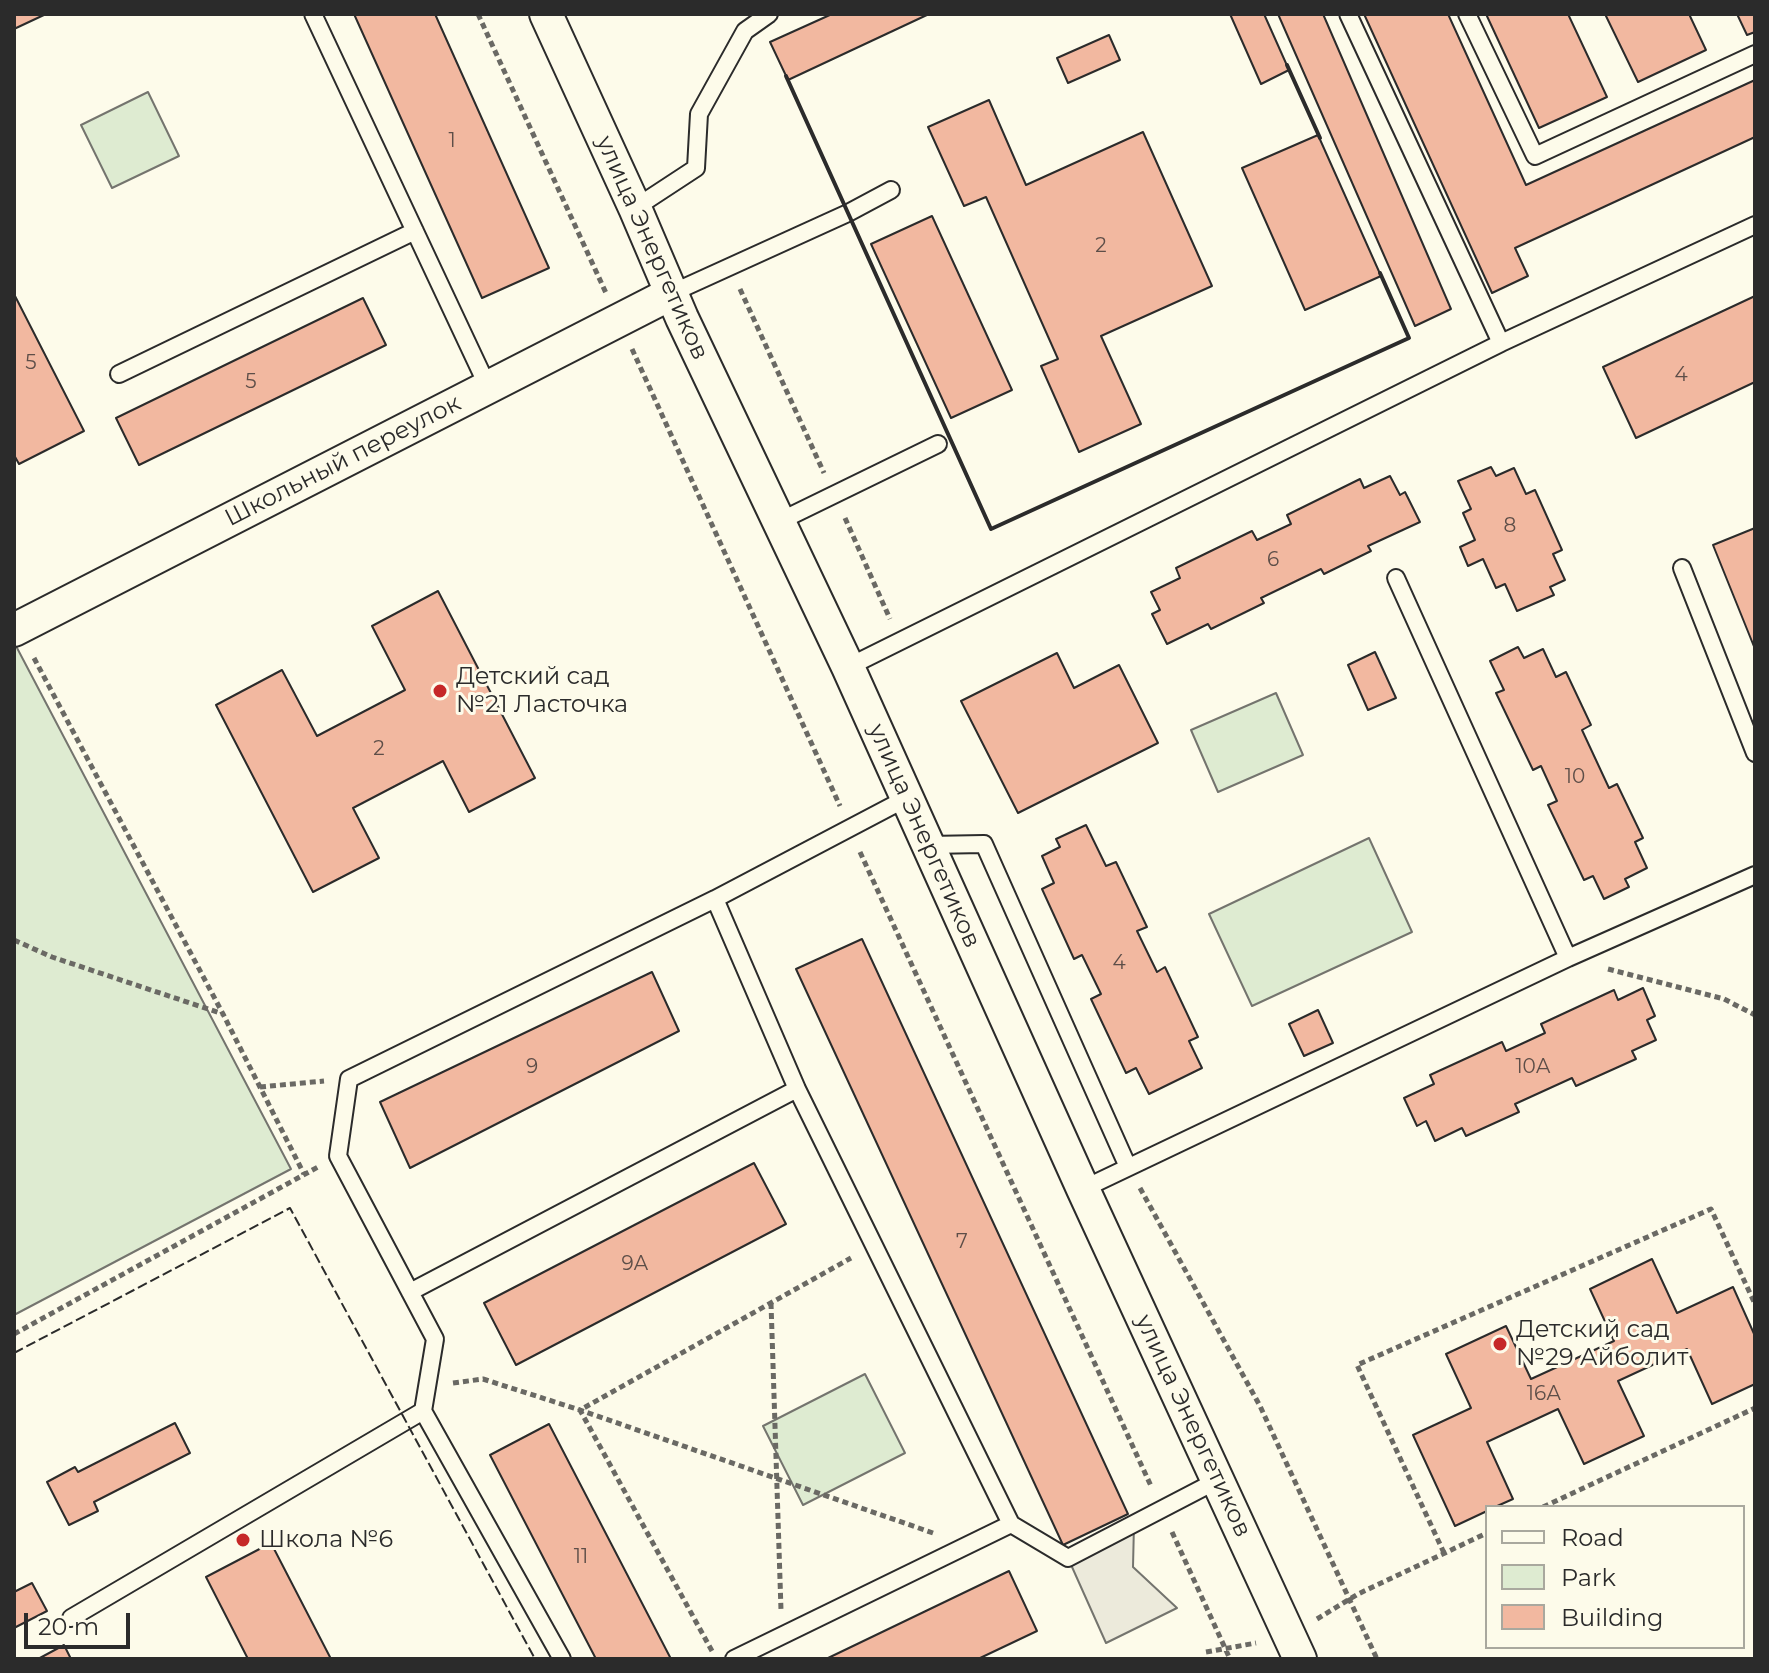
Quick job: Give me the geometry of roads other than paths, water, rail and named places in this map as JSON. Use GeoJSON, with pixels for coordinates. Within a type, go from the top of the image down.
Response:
{"type":"FeatureCollection","features":[{"type":"Feature","properties":{"kind":"street","name":"улица Энергетиков"},"geometry":{"type":"LineString","coordinates":[[546,14],[672,293],[848,667],[1083,1189],[1295,1648]]}},
{"type":"Feature","properties":{"kind":"street","name":"Школьный переулок"},"geometry":{"type":"LineString","coordinates":[[16,629],[672,293]]}},
{"type":"Feature","properties":{"kind":"lane"},"geometry":{"type":"LineString","coordinates":[[313,14],[488,387]]}},
{"type":"Feature","properties":{"kind":"lane"},"geometry":{"type":"LineString","coordinates":[[635,208],[696,168],[699,114],[745,31],[769,14]]}},
{"type":"Feature","properties":{"kind":"lane"},"geometry":{"type":"LineString","coordinates":[[1348,14],[1501,343]]}},
{"type":"Feature","properties":{"kind":"lane"},"geometry":{"type":"LineString","coordinates":[[1467,14],[1535,156],[1755,54]]}},
{"type":"Feature","properties":{"kind":"lane"},"geometry":{"type":"LineString","coordinates":[[672,293],[848,213],[891,190]]}},
{"type":"Feature","properties":{"kind":"lane"},"geometry":{"type":"LineString","coordinates":[[848,667],[1501,343],[1755,225]]}},
{"type":"Feature","properties":{"kind":"lane"},"geometry":{"type":"LineString","coordinates":[[119,374],[415,231]]}},
{"type":"Feature","properties":{"kind":"lane"},"geometry":{"type":"LineString","coordinates":[[778,522],[938,444]]}},
{"type":"Feature","properties":{"kind":"lane"},"geometry":{"type":"LineString","coordinates":[[1682,568],[1755,753]]}},
{"type":"Feature","properties":{"kind":"lane"},"geometry":{"type":"LineString","coordinates":[[1396,578],[1568,958]]}},
{"type":"Feature","properties":{"kind":"lane"},"geometry":{"type":"LineString","coordinates":[[562,1659],[423,1411],[435,1339],[338,1156],[349,1079],[715,899],[907,798]]}},
{"type":"Feature","properties":{"kind":"lane"},"geometry":{"type":"LineString","coordinates":[[928,845],[984,844],[1128,1167]]}},
{"type":"Feature","properties":{"kind":"lane"},"geometry":{"type":"LineString","coordinates":[[1083,1189],[1568,958],[1755,875]]}},
{"type":"Feature","properties":{"kind":"lane"},"geometry":{"type":"LineString","coordinates":[[715,899],[797,1089],[1011,1524],[1068,1558],[1218,1480]]}},
{"type":"Feature","properties":{"kind":"lane"},"geometry":{"type":"LineString","coordinates":[[410,1292],[797,1089]]}},
{"type":"Feature","properties":{"kind":"lane"},"geometry":{"type":"LineString","coordinates":[[71,1618],[423,1411]]}},
{"type":"Feature","properties":{"kind":"lane"},"geometry":{"type":"LineString","coordinates":[[734,1659],[1011,1524]]}},
{"type":"Feature","properties":{"kind":"place","name":"Детский сад №21 Ласточка"},"geometry":{"type":"Point","coordinates":[440,691]}},
{"type":"Feature","properties":{"kind":"place","name":"Детский сад №29 Айболит"},"geometry":{"type":"Point","coordinates":[1500,1344]}},
{"type":"Feature","properties":{"kind":"place","name":"Школа №6"},"geometry":{"type":"Point","coordinates":[243,1540]}}]}
